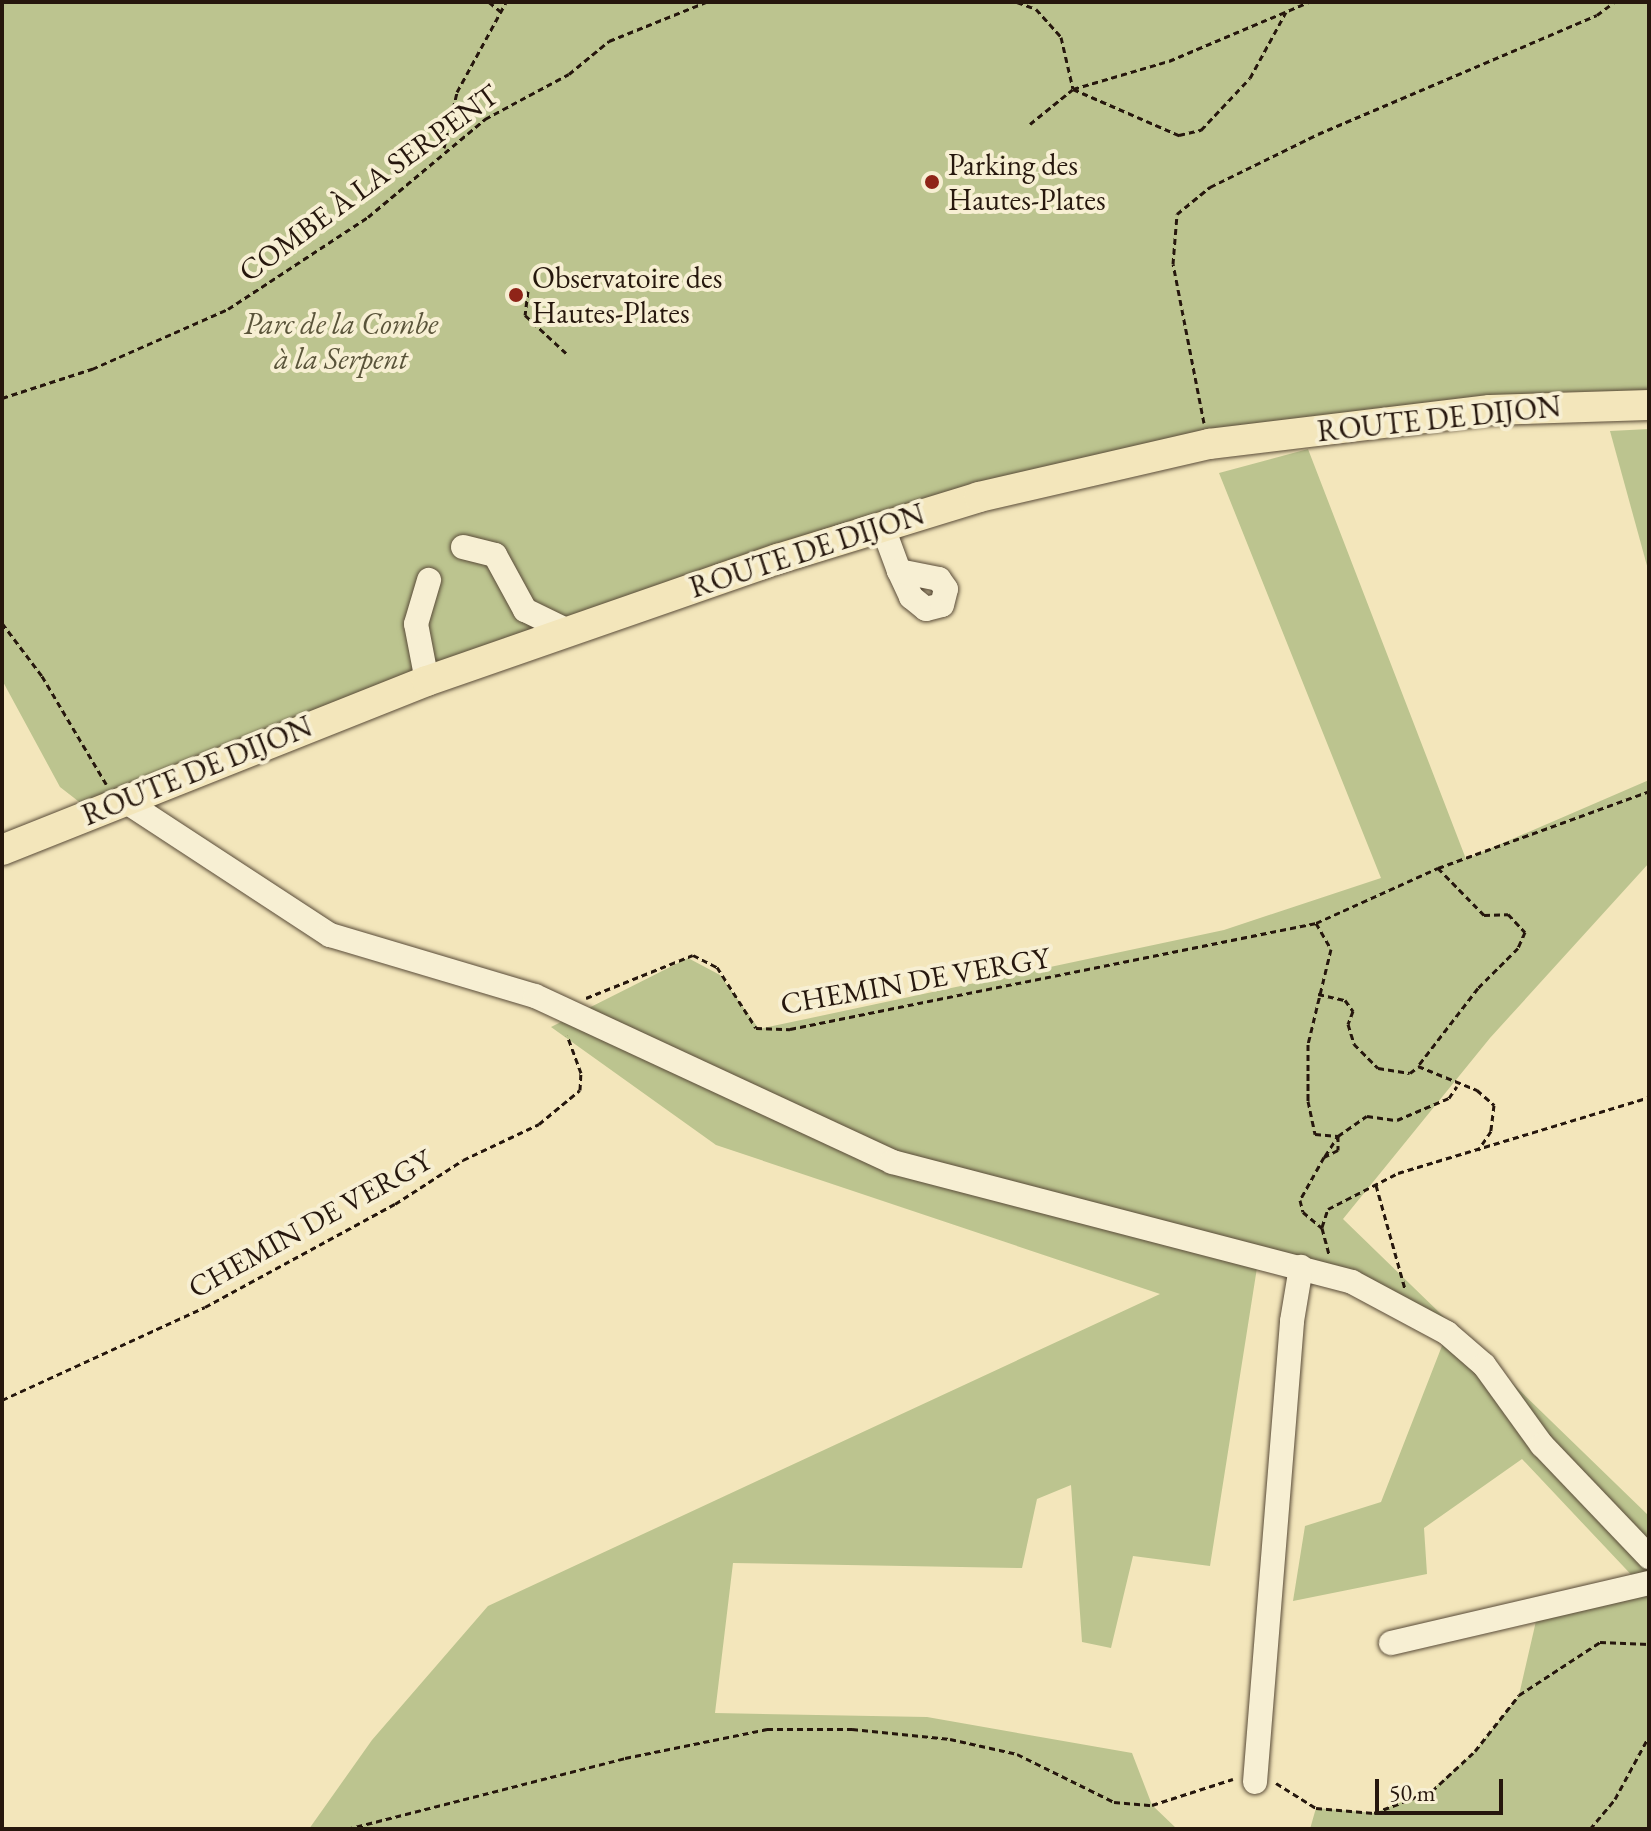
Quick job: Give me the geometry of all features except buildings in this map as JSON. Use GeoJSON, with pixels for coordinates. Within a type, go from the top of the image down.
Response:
{"type":"FeatureCollection","features":[{"type":"Feature","properties":{"kind":"main road","name":"ROUTE DE DIJON"},"geometry":{"type":"LineString","coordinates":[[2,850],[427,681],[568,631],[882,525],[1078,471],[1209,444],[1490,410],[1649,405]]}},
{"type":"Feature","properties":{"kind":"street"},"geometry":{"type":"LineString","coordinates":[[882,525],[899,571]]}},
{"type":"Feature","properties":{"kind":"street"},"geometry":{"type":"LineString","coordinates":[[463,547],[495,555],[525,610],[568,631]]}},
{"type":"Feature","properties":{"kind":"street"},"geometry":{"type":"LineString","coordinates":[[427,681],[416,624],[429,580]]}},
{"type":"Feature","properties":{"kind":"street"},"geometry":{"type":"LineString","coordinates":[[125,801],[330,935],[477,975],[565,1009],[727,1090],[892,1162],[1336,1277],[1447,1333],[1484,1365],[1542,1445],[1649,1557]]}},
{"type":"Feature","properties":{"kind":"street"},"geometry":{"type":"LineString","coordinates":[[1256,1776],[1292,1321],[1301,1267]]}},
{"type":"Feature","properties":{"kind":"street"},"geometry":{"type":"LineString","coordinates":[[1391,1643],[1649,1583]]}},
{"type":"Feature","properties":{"kind":"path"},"geometry":{"type":"LineString","coordinates":[[489,2],[500,11]]}},
{"type":"Feature","properties":{"kind":"path"},"geometry":{"type":"LineString","coordinates":[[444,151],[457,92],[506,2]]}},
{"type":"Feature","properties":{"kind":"path","name":"COMBE À LA SERPENT"},"geometry":{"type":"LineString","coordinates":[[2,398],[104,364],[228,309],[368,217],[485,119],[569,74],[609,41],[706,2]]}},
{"type":"Feature","properties":{"kind":"path"},"geometry":{"type":"LineString","coordinates":[[1017,2],[1036,9]]}},
{"type":"Feature","properties":{"kind":"path"},"geometry":{"type":"LineString","coordinates":[[1033,2],[1061,37],[1073,89]]}},
{"type":"Feature","properties":{"kind":"path"},"geometry":{"type":"LineString","coordinates":[[1030,124],[1073,89],[1169,61],[1309,2]]}},
{"type":"Feature","properties":{"kind":"path"},"geometry":{"type":"LineString","coordinates":[[1209,444],[1173,264],[1177,214],[1210,187],[1318,134],[1597,15],[1614,2]]}},
{"type":"Feature","properties":{"kind":"path"},"geometry":{"type":"LineString","coordinates":[[1073,89],[1179,135],[1201,130],[1250,78],[1287,12]]}},
{"type":"Feature","properties":{"kind":"path"},"geometry":{"type":"LineString","coordinates":[[528,291],[525,315],[566,353]]}},
{"type":"Feature","properties":{"kind":"path"},"geometry":{"type":"LineString","coordinates":[[2,623],[42,676],[104,781],[125,801]]}},
{"type":"Feature","properties":{"kind":"path","name":"CHEMIN DE VERGY"},"geometry":{"type":"LineString","coordinates":[[2,1400],[205,1307],[395,1204],[463,1160],[539,1124],[580,1090],[581,1073],[561,1021],[565,1009],[693,955],[717,967],[756,1028],[790,1029],[1316,923],[1438,868],[1649,791]]}},
{"type":"Feature","properties":{"kind":"path"},"geometry":{"type":"LineString","coordinates":[[1318,994],[1345,1000],[1353,1011],[1348,1024],[1354,1044],[1378,1068],[1410,1073],[1418,1066],[1478,988],[1518,948],[1525,932],[1508,914],[1484,915],[1438,868]]}},
{"type":"Feature","properties":{"kind":"path"},"geometry":{"type":"LineString","coordinates":[[1316,923],[1331,949],[1327,980],[1318,994],[1308,1044],[1308,1101],[1315,1134],[1338,1136]]}},
{"type":"Feature","properties":{"kind":"path"},"geometry":{"type":"LineString","coordinates":[[1418,1066],[1457,1086],[1477,1090],[1494,1105],[1491,1131],[1478,1150]]}},
{"type":"Feature","properties":{"kind":"path"},"geometry":{"type":"LineString","coordinates":[[1322,1228],[1303,1212],[1300,1200],[1338,1136],[1367,1116],[1397,1120],[1449,1098],[1457,1086]]}},
{"type":"Feature","properties":{"kind":"path"},"geometry":{"type":"LineString","coordinates":[[1336,1277],[1322,1228],[1328,1209],[1376,1185],[1649,1097]]}},
{"type":"Feature","properties":{"kind":"path"},"geometry":{"type":"LineString","coordinates":[[1324,1157],[1338,1150],[1338,1136]]}},
{"type":"Feature","properties":{"kind":"path"},"geometry":{"type":"LineString","coordinates":[[1376,1185],[1406,1291]]}},
{"type":"Feature","properties":{"kind":"path"},"geometry":{"type":"LineString","coordinates":[[347,1829],[625,1758],[767,1729],[852,1729],[977,1745],[1017,1754],[1114,1802],[1152,1805],[1256,1776],[1316,1808],[1374,1813],[1432,1791],[1475,1751],[1519,1695],[1600,1642],[1649,1644]]}},
{"type":"Feature","properties":{"kind":"path"},"geometry":{"type":"LineString","coordinates":[[1590,1829],[1615,1799],[1649,1736]]}},
{"type":"Feature","properties":{"kind":"green space","name":"Parc de la Combe à la Serpent"},"geometry":{"type":"Polygon","coordinates":[[[2,2],[1649,2],[1649,391],[1555,392],[1354,414],[1152,448],[87,808],[60,787],[2,680],[2,2]]]}},
{"type":"Feature","properties":{"kind":"green space"},"geometry":{"type":"Polygon","coordinates":[[[1649,429],[1649,573],[1610,431],[1649,429]]]}},
{"type":"Feature","properties":{"kind":"green space"},"geometry":{"type":"Polygon","coordinates":[[[1308,449],[1466,859],[1649,780],[1649,863],[1490,1038],[1343,1219],[1649,1516],[1649,1829],[1310,1829],[1316,1808],[1374,1813],[1432,1790],[1475,1751],[1519,1695],[1539,1608],[1640,1584],[1522,1459],[1424,1528],[1427,1574],[1293,1601],[1305,1526],[1381,1502],[1447,1333],[1259,1255],[1210,1566],[1133,1556],[1111,1648],[1082,1642],[1071,1485],[1037,1499],[1022,1568],[733,1563],[715,1713],[927,1717],[1132,1753],[1152,1805],[1177,1829],[309,1829],[372,1740],[488,1606],[1160,1294],[716,1145],[551,1027],[688,958],[720,975],[759,1029],[1224,930],[1381,878],[1219,473],[1308,449]]]}},
{"type":"Feature","properties":{"kind":"place","name":"Parking des Hautes-Plates"},"geometry":{"type":"Point","coordinates":[932,182]}},
{"type":"Feature","properties":{"kind":"place","name":"Observatoire des Hautes-Plates"},"geometry":{"type":"Point","coordinates":[516,295]}}]}
